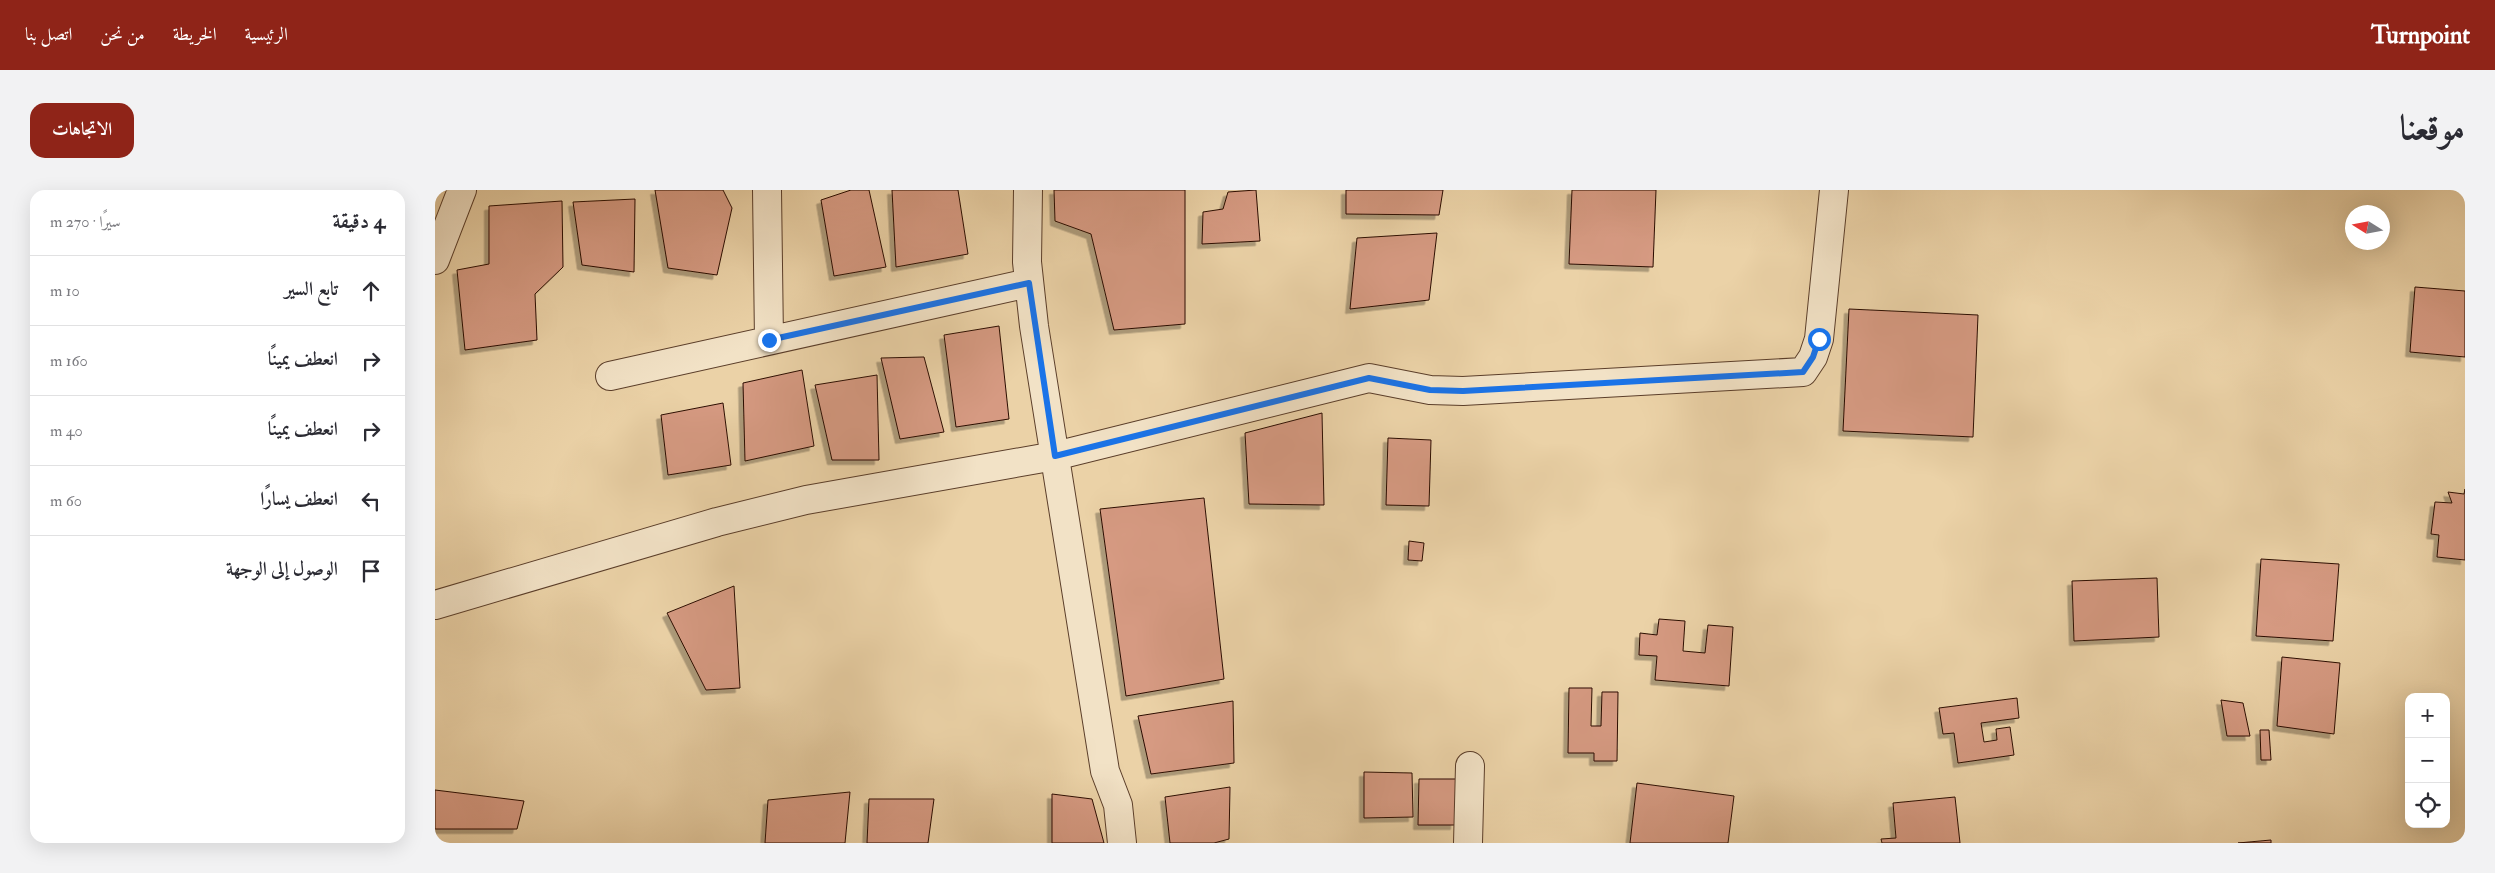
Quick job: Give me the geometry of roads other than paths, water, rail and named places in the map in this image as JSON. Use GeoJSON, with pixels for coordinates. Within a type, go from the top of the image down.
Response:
{"type":"FeatureCollection","features":[{"type":"Feature","properties":{"kind":"street"},"geometry":{"type":"LineString","coordinates":[[435,260],[462,190]]}},
{"type":"Feature","properties":{"kind":"street"},"geometry":{"type":"LineString","coordinates":[[767,190],[769,340]]}},
{"type":"Feature","properties":{"kind":"street"},"geometry":{"type":"LineString","coordinates":[[1028,190],[1027,262],[1029,283],[1105,771],[1118,805],[1122,843]]}},
{"type":"Feature","properties":{"kind":"street"},"geometry":{"type":"LineString","coordinates":[[435,605],[717,522],[779,507],[1055,456],[1369,378],[1430,390],[1463,391],[1803,372],[1813,357],[1819,339],[1834,190]]}},
{"type":"Feature","properties":{"kind":"street"},"geometry":{"type":"LineString","coordinates":[[610,376],[1029,283]]}},
{"type":"Feature","properties":{"kind":"street"},"geometry":{"type":"LineString","coordinates":[[1469,843],[1470,766]]}}]}
